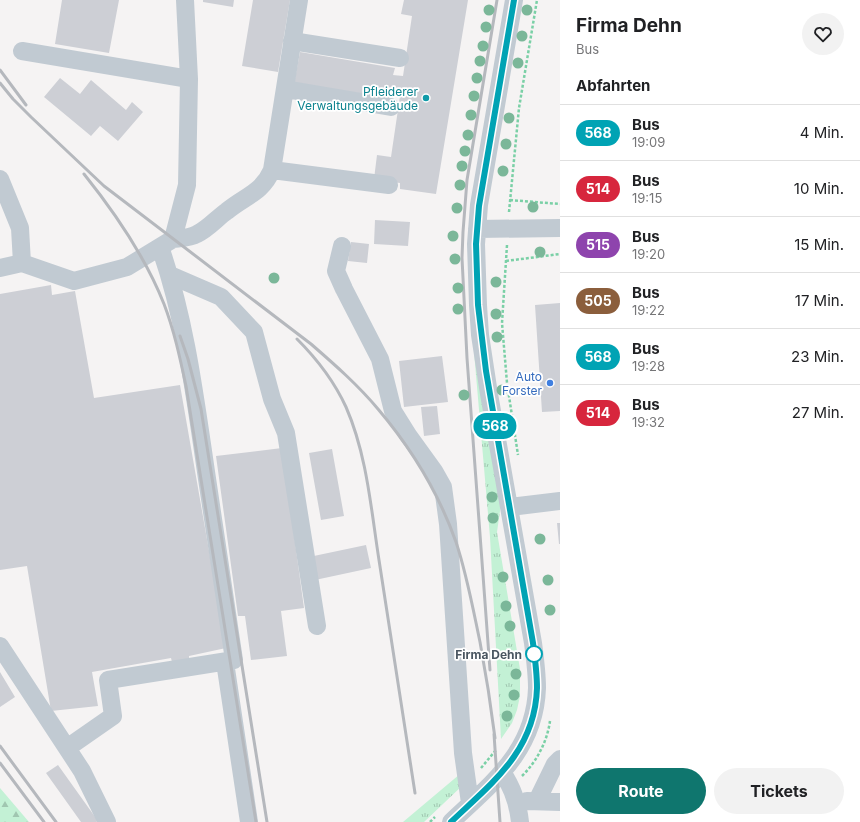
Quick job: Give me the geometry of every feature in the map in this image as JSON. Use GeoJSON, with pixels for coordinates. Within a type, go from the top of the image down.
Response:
{"type":"FeatureCollection","features":[{"type":"Feature","properties":{"kind":"street"},"geometry":{"type":"LineString","coordinates":[[67,748],[113,716],[108,680],[234,660],[197,408],[186,343],[170,275],[167,243],[187,185],[189,80],[185,0]]}},
{"type":"Feature","properties":{"kind":"street"},"geometry":{"type":"LineString","coordinates":[[0,268],[22,262],[74,281],[127,267],[167,243],[198,234],[229,209],[257,191],[267,180],[272,170],[299,0]]}},
{"type":"Feature","properties":{"kind":"street"},"geometry":{"type":"LineString","coordinates":[[445,818],[470,804],[502,772],[517,754],[524,741],[532,718],[537,688],[533,643],[480,335],[478,305],[477,229],[481,191],[514,0]]}},
{"type":"Feature","properties":{"kind":"street"},"geometry":{"type":"LineString","coordinates":[[292,41],[400,58]]}},
{"type":"Feature","properties":{"kind":"street"},"geometry":{"type":"LineString","coordinates":[[22,51],[189,80]]}},
{"type":"Feature","properties":{"kind":"street"},"geometry":{"type":"LineString","coordinates":[[285,89],[391,107]]}},
{"type":"Feature","properties":{"kind":"street"},"geometry":{"type":"LineString","coordinates":[[272,170],[389,185]]}},
{"type":"Feature","properties":{"kind":"street"},"geometry":{"type":"LineString","coordinates":[[0,179],[20,228],[22,262]]}},
{"type":"Feature","properties":{"kind":"street"},"geometry":{"type":"LineString","coordinates":[[477,229],[560,228]]}},
{"type":"Feature","properties":{"kind":"street"},"geometry":{"type":"LineString","coordinates":[[342,246],[336,271],[380,359],[393,411],[408,436],[434,471],[443,487],[448,524],[463,753],[470,804]]}},
{"type":"Feature","properties":{"kind":"street"},"geometry":{"type":"LineString","coordinates":[[170,275],[221,297],[254,332],[272,400],[286,433],[317,626]]}},
{"type":"Feature","properties":{"kind":"street"},"geometry":{"type":"LineString","coordinates":[[510,507],[560,501]]}},
{"type":"Feature","properties":{"kind":"street"},"geometry":{"type":"LineString","coordinates":[[0,646],[82,770],[107,822]]}},
{"type":"Feature","properties":{"kind":"street"},"geometry":{"type":"LineString","coordinates":[[225,662],[249,822]]}},
{"type":"Feature","properties":{"kind":"street"},"geometry":{"type":"LineString","coordinates":[[536,801],[555,764],[560,759]]}},
{"type":"Feature","properties":{"kind":"street"},"geometry":{"type":"LineString","coordinates":[[502,772],[512,788],[520,822]]}},
{"type":"Feature","properties":{"kind":"street"},"geometry":{"type":"LineString","coordinates":[[516,801],[560,802]]}},
{"type":"Feature","properties":{"kind":"path"},"geometry":{"type":"LineString","coordinates":[[519,459],[507,383],[502,323],[510,200],[519,108],[537,0]]}},
{"type":"Feature","properties":{"kind":"path"},"geometry":{"type":"LineString","coordinates":[[510,200],[560,204]]}},
{"type":"Feature","properties":{"kind":"path"},"geometry":{"type":"LineString","coordinates":[[506,261],[560,254]]}},
{"type":"Feature","properties":{"kind":"path"},"geometry":{"type":"LineString","coordinates":[[468,784],[500,746]]}},
{"type":"Feature","properties":{"kind":"path"},"geometry":{"type":"LineString","coordinates":[[430,822],[445,818]]}},
{"type":"Feature","properties":{"kind":"green space"},"geometry":{"type":"Polygon","coordinates":[[[474,352],[500,499],[497,532],[520,669],[520,696],[517,710],[512,723],[501,739],[490,537],[474,352]]]}},
{"type":"Feature","properties":{"kind":"green space"},"geometry":{"type":"Polygon","coordinates":[[[460,774],[463,785],[424,822],[403,822],[460,774]]]}},
{"type":"Feature","properties":{"kind":"green space"},"geometry":{"type":"Polygon","coordinates":[[[0,788],[29,822],[0,822],[0,788]]]}},
{"type":"Feature","properties":{"kind":"building"},"geometry":{"type":"Polygon","coordinates":[[[62,0],[119,0],[109,53],[55,44],[62,0]]]}},
{"type":"Feature","properties":{"kind":"building"},"geometry":{"type":"Polygon","coordinates":[[[203,0],[234,0],[233,7],[203,2],[203,0]]]}},
{"type":"Feature","properties":{"kind":"building"},"geometry":{"type":"Polygon","coordinates":[[[253,0],[290,0],[278,72],[242,66],[253,0]]]}},
{"type":"Feature","properties":{"kind":"building","name":"Pfleiderer Verwaltungsgebäude"},"geometry":{"type":"Polygon","coordinates":[[[404,0],[468,0],[436,194],[400,189],[400,183],[374,179],[377,155],[391,157],[400,96],[390,93],[389,100],[294,84],[300,52],[395,68],[393,75],[403,76],[412,16],[401,14],[404,0]]]}},
{"type":"Feature","properties":{"kind":"building"},"geometry":{"type":"Polygon","coordinates":[[[60,78],[80,94],[91,80],[126,110],[132,102],[143,112],[118,141],[100,126],[91,136],[44,97],[60,78]]]}},
{"type":"Feature","properties":{"kind":"building"},"geometry":{"type":"Polygon","coordinates":[[[375,220],[410,222],[408,246],[374,244],[375,220]]]}},
{"type":"Feature","properties":{"kind":"building"},"geometry":{"type":"Polygon","coordinates":[[[351,242],[369,244],[367,263],[348,261],[351,242]]]}},
{"type":"Feature","properties":{"kind":"building"},"geometry":{"type":"Polygon","coordinates":[[[51,285],[52,295],[75,291],[94,398],[180,385],[226,648],[189,656],[189,663],[173,666],[171,658],[92,672],[98,706],[51,711],[27,566],[0,570],[0,294],[51,285]]]}},
{"type":"Feature","properties":{"kind":"building"},"geometry":{"type":"Polygon","coordinates":[[[560,303],[560,411],[542,412],[535,305],[560,303]]]}},
{"type":"Feature","properties":{"kind":"building"},"geometry":{"type":"Polygon","coordinates":[[[442,356],[448,402],[404,407],[399,361],[442,356]]]}},
{"type":"Feature","properties":{"kind":"building"},"geometry":{"type":"Polygon","coordinates":[[[437,406],[440,434],[424,436],[421,407],[437,406]]]}},
{"type":"Feature","properties":{"kind":"building"},"geometry":{"type":"Polygon","coordinates":[[[282,448],[304,608],[281,611],[287,656],[251,660],[245,616],[238,616],[216,456],[282,448]]]}},
{"type":"Feature","properties":{"kind":"building"},"geometry":{"type":"Polygon","coordinates":[[[332,449],[344,516],[321,520],[309,453],[332,449]]]}},
{"type":"Feature","properties":{"kind":"building"},"geometry":{"type":"Polygon","coordinates":[[[557,523],[560,523],[560,544],[559,544],[557,523]]]}},
{"type":"Feature","properties":{"kind":"building"},"geometry":{"type":"Polygon","coordinates":[[[366,545],[371,568],[315,580],[309,557],[366,545]]]}},
{"type":"Feature","properties":{"kind":"building"},"geometry":{"type":"Polygon","coordinates":[[[0,672],[15,697],[0,707],[0,672]]]}},
{"type":"Feature","properties":{"kind":"building"},"geometry":{"type":"Polygon","coordinates":[[[58,765],[98,821],[81,822],[46,773],[58,765]]]}},
{"type":"Feature","properties":{"kind":"railway"},"geometry":{"type":"LineString","coordinates":[[490,670],[467,358],[462,258],[467,180],[497,0]]}},
{"type":"Feature","properties":{"kind":"railway"},"geometry":{"type":"LineString","coordinates":[[0,70],[26,105]]}},
{"type":"Feature","properties":{"kind":"railway"},"geometry":{"type":"LineString","coordinates":[[0,83],[31,117],[104,186],[311,344],[337,367],[370,400],[402,439],[433,489],[449,524],[460,554],[467,579],[480,642],[495,738]]}},
{"type":"Feature","properties":{"kind":"railway"},"geometry":{"type":"LineString","coordinates":[[84,174],[107,204],[139,252],[156,286],[171,324],[186,386],[256,822]]}},
{"type":"Feature","properties":{"kind":"railway"},"geometry":{"type":"LineString","coordinates":[[180,336],[188,359],[201,409],[267,822]]}},
{"type":"Feature","properties":{"kind":"railway"},"geometry":{"type":"LineString","coordinates":[[297,339],[318,362],[336,388],[353,425],[364,463],[415,793]]}},
{"type":"Feature","properties":{"kind":"railway"},"geometry":{"type":"LineString","coordinates":[[494,734],[500,822]]}},
{"type":"Feature","properties":{"kind":"railway"},"geometry":{"type":"LineString","coordinates":[[0,746],[56,822]]}},
{"type":"Feature","properties":{"kind":"railway"},"geometry":{"type":"LineString","coordinates":[[0,763],[44,822]]}},
{"type":"Feature","properties":{"kind":"bus line","name":"568"},"geometry":{"type":"LineString","coordinates":[[451,822],[500,775],[517,754],[524,741],[532,718],[537,688],[533,643],[480,335],[478,305],[476,244],[479,206],[514,0]]}},
{"type":"Feature","properties":{"kind":"place","name":"Pfleiderer Verwaltungsgebäude"},"geometry":{"type":"Point","coordinates":[426,98]}},
{"type":"Feature","properties":{"kind":"place","name":"Auto Forster"},"geometry":{"type":"Point","coordinates":[550,383]}},
{"type":"Feature","properties":{"kind":"place","name":"Firma Dehn"},"geometry":{"type":"Point","coordinates":[534,654]}}]}
